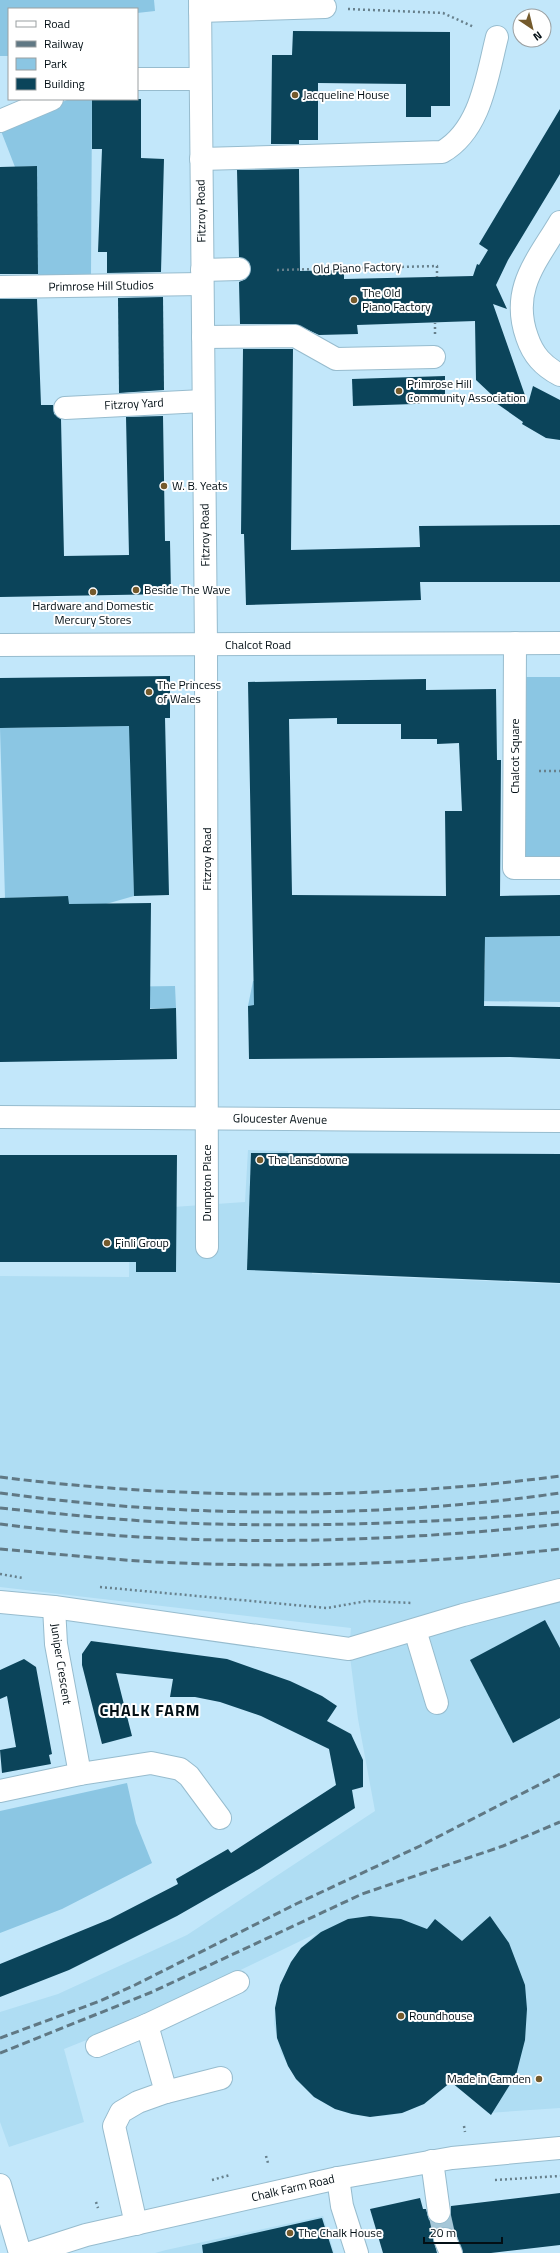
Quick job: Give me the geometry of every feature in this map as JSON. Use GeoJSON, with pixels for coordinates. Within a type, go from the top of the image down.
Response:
{"type":"FeatureCollection","features":[{"type":"Feature","properties":{"kind":"street"},"geometry":{"type":"LineString","coordinates":[[200,5],[325,7]]}},
{"type":"Feature","properties":{"kind":"street","name":"Fitzroy Road"},"geometry":{"type":"LineString","coordinates":[[200,5],[206,645],[208,1118]]}},
{"type":"Feature","properties":{"kind":"street"},"geometry":{"type":"LineString","coordinates":[[201,159],[442,152],[455,142],[470,123],[481,98],[497,37]]}},
{"type":"Feature","properties":{"kind":"street"},"geometry":{"type":"LineString","coordinates":[[138,79],[200,79]]}},
{"type":"Feature","properties":{"kind":"street"},"geometry":{"type":"LineString","coordinates":[[0,121],[50,100]]}},
{"type":"Feature","properties":{"kind":"street"},"geometry":{"type":"LineString","coordinates":[[560,222],[527,277],[520,305],[524,329],[534,353],[545,366],[560,375]]}},
{"type":"Feature","properties":{"kind":"street"},"geometry":{"type":"LineString","coordinates":[[202,277],[239,269]]}},
{"type":"Feature","properties":{"kind":"street","name":"Primrose Hill Studios"},"geometry":{"type":"LineString","coordinates":[[0,288],[202,277]]}},
{"type":"Feature","properties":{"kind":"street"},"geometry":{"type":"LineString","coordinates":[[202,337],[295,336],[336,359],[434,357]]}},
{"type":"Feature","properties":{"kind":"street","name":"Fitzroy Yard"},"geometry":{"type":"LineString","coordinates":[[65,408],[203,401]]}},
{"type":"Feature","properties":{"kind":"street"},"geometry":{"type":"LineString","coordinates":[[515,643],[560,643]]}},
{"type":"Feature","properties":{"kind":"street","name":"Chalcot Road"},"geometry":{"type":"LineString","coordinates":[[0,645],[515,643]]}},
{"type":"Feature","properties":{"kind":"street","name":"Chalcot Square"},"geometry":{"type":"LineString","coordinates":[[515,643],[514,868],[560,868]]}},
{"type":"Feature","properties":{"kind":"street","name":"Gloucester Avenue"},"geometry":{"type":"LineString","coordinates":[[0,1117],[560,1121]]}},
{"type":"Feature","properties":{"kind":"street","name":"Dumpton Place"},"geometry":{"type":"LineString","coordinates":[[207,1247],[208,1118]]}},
{"type":"Feature","properties":{"kind":"street"},"geometry":{"type":"LineString","coordinates":[[54,1607],[349,1649],[560,1590]]}},
{"type":"Feature","properties":{"kind":"street","name":"Juniper Crescent"},"geometry":{"type":"LineString","coordinates":[[0,1602],[54,1607],[56,1644],[80,1774]]}},
{"type":"Feature","properties":{"kind":"street"},"geometry":{"type":"LineString","coordinates":[[415,1630],[437,1703]]}},
{"type":"Feature","properties":{"kind":"street"},"geometry":{"type":"LineString","coordinates":[[0,1791],[80,1774],[143,1763],[166,1765],[180,1770],[189,1776],[220,1818]]}},
{"type":"Feature","properties":{"kind":"street"},"geometry":{"type":"LineString","coordinates":[[97,2046],[147,2025],[238,1982]]}},
{"type":"Feature","properties":{"kind":"street"},"geometry":{"type":"LineString","coordinates":[[147,2025],[166,2092]]}},
{"type":"Feature","properties":{"kind":"street"},"geometry":{"type":"LineString","coordinates":[[136,2224],[114,2126],[121,2112],[138,2102],[166,2092],[221,2078]]}},
{"type":"Feature","properties":{"kind":"street","name":"Chalk Farm Road"},"geometry":{"type":"LineString","coordinates":[[30,2253],[86,2234],[338,2178],[432,2161],[560,2148]]}},
{"type":"Feature","properties":{"kind":"street"},"geometry":{"type":"LineString","coordinates":[[432,2161],[439,2212]]}},
{"type":"Feature","properties":{"kind":"street"},"geometry":{"type":"LineString","coordinates":[[338,2178],[342,2206],[357,2253]]}},
{"type":"Feature","properties":{"kind":"street"},"geometry":{"type":"LineString","coordinates":[[1,2188],[20,2253]]}},
{"type":"Feature","properties":{"kind":"path"},"geometry":{"type":"LineString","coordinates":[[325,7],[443,14],[497,37]]}},
{"type":"Feature","properties":{"kind":"path","name":"Old Piano Factory"},"geometry":{"type":"LineString","coordinates":[[277,270],[437,266],[437,277]]}},
{"type":"Feature","properties":{"kind":"path"},"geometry":{"type":"LineString","coordinates":[[0,1574],[29,1578]]}},
{"type":"Feature","properties":{"kind":"path"},"geometry":{"type":"LineString","coordinates":[[97,1586],[328,1608],[367,1601],[421,1603]]}},
{"type":"Feature","properties":{"kind":"path"},"geometry":{"type":"LineString","coordinates":[[266,2156],[268,2163]]}},
{"type":"Feature","properties":{"kind":"path"},"geometry":{"type":"LineString","coordinates":[[96,2202],[98,2208]]}},
{"type":"Feature","properties":{"kind":"shaded area"},"geometry":{"type":"Polygon","coordinates":[[[248,1150],[288,1151],[289,1228],[312,1229],[312,1274],[560,1284],[560,2108],[488,2113],[453,2080],[424,2104],[402,2113],[385,2116],[351,2114],[335,2109],[314,2097],[296,2079],[281,2053],[274,2024],[275,2008],[280,1985],[291,1962],[301,1948],[317,1933],[144,2017],[64,2049],[84,2122],[9,2147],[0,2122],[0,2012],[58,1994],[187,1935],[375,1811],[358,1719],[349,1649],[351,1628],[0,1587],[0,1276],[129,1277],[130,1210],[245,1202],[248,1150]]]}},
{"type":"Feature","properties":{"kind":"shaded area","name":"The Chalk House"},"geometry":{"type":"Polygon","coordinates":[[[323,2216],[334,2253],[155,2253],[166,2250],[323,2216]]]}},
{"type":"Feature","properties":{"kind":"green space"},"geometry":{"type":"Polygon","coordinates":[[[0,0],[154,0],[155,11],[138,13],[138,8],[8,8],[8,56],[0,56],[0,0]]]}},
{"type":"Feature","properties":{"kind":"green space"},"geometry":{"type":"Polygon","coordinates":[[[67,100],[92,100],[91,277],[38,282],[37,166],[15,167],[1,131],[67,100]]]}},
{"type":"Feature","properties":{"kind":"green space"},"geometry":{"type":"Polygon","coordinates":[[[525,677],[560,677],[560,856],[525,856],[525,677]]]}},
{"type":"Feature","properties":{"kind":"green space"},"geometry":{"type":"Polygon","coordinates":[[[130,726],[134,896],[106,904],[109,987],[175,986],[176,1008],[0,1011],[70,978],[68,896],[5,898],[0,728],[130,726]]]}},
{"type":"Feature","properties":{"kind":"green space"},"geometry":{"type":"Polygon","coordinates":[[[560,936],[560,1002],[319,999],[248,1006],[253,981],[293,980],[331,969],[485,970],[485,937],[560,936]]]}},
{"type":"Feature","properties":{"kind":"green space"},"geometry":{"type":"Polygon","coordinates":[[[127,1783],[136,1823],[152,1863],[62,1909],[0,1933],[0,1811],[127,1783]]]}},
{"type":"Feature","properties":{"kind":"building","name":"Jacqueline House"},"geometry":{"type":"Polygon","coordinates":[[[293,31],[450,32],[450,106],[431,106],[431,117],[406,117],[406,84],[318,83],[318,140],[299,140],[299,144],[271,144],[272,55],[292,55],[293,31]]]}},
{"type":"Feature","properties":{"kind":"building"},"geometry":{"type":"Polygon","coordinates":[[[141,99],[141,158],[164,159],[161,272],[107,273],[107,252],[98,252],[102,149],[92,149],[92,100],[141,99]]]}},
{"type":"Feature","properties":{"kind":"building"},"geometry":{"type":"Polygon","coordinates":[[[560,109],[560,174],[508,260],[496,285],[507,309],[493,304],[528,404],[533,386],[560,400],[560,440],[546,438],[522,424],[523,422],[496,403],[492,395],[476,380],[475,321],[357,325],[358,334],[319,335],[295,324],[240,324],[239,282],[246,279],[251,269],[249,262],[239,257],[237,170],[299,169],[300,271],[344,270],[344,279],[473,276],[477,264],[479,265],[488,250],[479,244],[560,109]]]}},
{"type":"Feature","properties":{"kind":"building"},"geometry":{"type":"Polygon","coordinates":[[[37,166],[38,274],[0,274],[0,167],[37,166]]]}},
{"type":"Feature","properties":{"kind":"building"},"geometry":{"type":"Polygon","coordinates":[[[163,297],[164,390],[119,393],[118,298],[163,297]]]}},
{"type":"Feature","properties":{"kind":"building"},"geometry":{"type":"Polygon","coordinates":[[[0,299],[37,299],[41,405],[53,405],[54,414],[61,419],[64,556],[129,555],[126,417],[163,416],[165,541],[170,541],[171,594],[0,597],[0,299]]]}},
{"type":"Feature","properties":{"kind":"building"},"geometry":{"type":"Polygon","coordinates":[[[243,349],[293,349],[291,550],[420,547],[419,526],[560,525],[560,582],[420,582],[421,600],[246,605],[244,534],[241,534],[243,349]]]}},
{"type":"Feature","properties":{"kind":"building","name":"Primrose Hill Community Association"},"geometry":{"type":"Polygon","coordinates":[[[445,376],[445,403],[353,406],[352,379],[445,376]]]}},
{"type":"Feature","properties":{"kind":"building"},"geometry":{"type":"Polygon","coordinates":[[[170,676],[170,718],[165,718],[169,895],[134,896],[129,726],[0,728],[0,678],[170,676]]]}},
{"type":"Feature","properties":{"kind":"building"},"geometry":{"type":"Polygon","coordinates":[[[426,679],[426,690],[496,689],[497,760],[501,760],[500,896],[560,895],[560,936],[485,937],[484,1006],[560,1007],[560,1059],[510,1057],[249,1059],[248,1006],[254,1005],[248,682],[426,679]],[[337,718],[289,719],[292,895],[446,896],[445,811],[462,811],[459,743],[437,744],[437,739],[401,739],[401,724],[337,724],[337,718]]]}},
{"type":"Feature","properties":{"kind":"building"},"geometry":{"type":"Polygon","coordinates":[[[68,896],[69,904],[151,903],[150,1009],[176,1008],[177,1059],[0,1062],[0,898],[68,896]]]}},
{"type":"Feature","properties":{"kind":"building"},"geometry":{"type":"Polygon","coordinates":[[[251,1153],[560,1154],[560,1283],[247,1270],[251,1153]]]}},
{"type":"Feature","properties":{"kind":"building"},"geometry":{"type":"Polygon","coordinates":[[[0,1155],[177,1155],[176,1272],[136,1272],[136,1262],[0,1262],[0,1155]]]}},
{"type":"Feature","properties":{"kind":"building"},"geometry":{"type":"Polygon","coordinates":[[[545,1620],[560,1648],[560,1718],[513,1743],[470,1660],[545,1620]]]}},
{"type":"Feature","properties":{"kind":"building"},"geometry":{"type":"Polygon","coordinates":[[[91,1641],[227,1659],[290,1681],[322,1696],[337,1706],[327,1721],[351,1734],[363,1760],[363,1787],[352,1790],[355,1808],[259,1869],[177,1916],[69,1970],[0,1997],[0,1964],[110,1919],[178,1884],[176,1879],[228,1849],[231,1853],[336,1785],[329,1749],[261,1716],[220,1702],[195,1697],[170,1697],[173,1679],[116,1673],[132,1736],[102,1744],[82,1665],[82,1654],[91,1641]]]}},
{"type":"Feature","properties":{"kind":"building"},"geometry":{"type":"Polygon","coordinates":[[[24,1659],[36,1667],[52,1754],[49,1755],[51,1764],[2,1773],[0,1750],[16,1747],[7,1696],[0,1699],[0,1670],[24,1659]]]}},
{"type":"Feature","properties":{"kind":"building","name":"Roundhouse"},"geometry":{"type":"Polygon","coordinates":[[[370,1916],[401,1919],[427,1929],[435,1919],[462,1941],[490,1916],[509,1943],[525,1985],[527,2009],[525,2040],[516,2075],[491,2115],[451,2082],[424,2104],[402,2113],[370,2117],[352,2114],[335,2109],[314,2097],[296,2079],[288,2066],[277,2038],[275,2008],[280,1985],[291,1962],[301,1948],[321,1932],[348,1919],[370,1916]]]}},
{"type":"Feature","properties":{"kind":"building"},"geometry":{"type":"Polygon","coordinates":[[[560,2193],[560,2245],[491,2253],[463,2253],[456,2234],[452,2229],[446,2227],[435,2231],[433,2237],[437,2253],[383,2253],[370,2209],[420,2198],[423,2209],[426,2209],[429,2220],[440,2224],[446,2222],[450,2217],[451,2206],[560,2193]]]}},
{"type":"Feature","properties":{"kind":"building","name":"The Chalk House"},"geometry":{"type":"Polygon","coordinates":[[[322,2218],[333,2253],[203,2253],[202,2245],[322,2218]]]}},
{"type":"Feature","properties":{"kind":"tunnel"},"geometry":{"type":"LineString","coordinates":[[439,2212],[445,2239]]}},
{"type":"Feature","properties":{"kind":"railway"},"geometry":{"type":"LineString","coordinates":[[0,1477],[69,1485],[138,1490],[280,1494],[422,1490],[560,1476]]}},
{"type":"Feature","properties":{"kind":"railway"},"geometry":{"type":"LineString","coordinates":[[0,1493],[139,1507],[209,1511],[280,1512],[351,1511],[421,1507],[560,1493]]}},
{"type":"Feature","properties":{"kind":"railway"},"geometry":{"type":"LineString","coordinates":[[0,1508],[135,1520],[260,1525],[388,1523],[474,1519],[560,1512]]}},
{"type":"Feature","properties":{"kind":"railway"},"geometry":{"type":"LineString","coordinates":[[0,1524],[70,1532],[210,1540],[350,1539],[420,1536],[560,1524]]}},
{"type":"Feature","properties":{"kind":"railway"},"geometry":{"type":"LineString","coordinates":[[0,1549],[158,1562],[275,1565],[418,1561],[560,1549]]}},
{"type":"Feature","properties":{"kind":"railway"},"geometry":{"type":"LineString","coordinates":[[0,2038],[100,2001],[135,1985],[296,1904],[420,1846],[560,1774]]}},
{"type":"Feature","properties":{"kind":"railway"},"geometry":{"type":"LineString","coordinates":[[0,2053],[152,1992],[362,1894],[503,1846],[560,1822]]}},
{"type":"Feature","properties":{"kind":"place","name":"Jacqueline House"},"geometry":{"type":"Point","coordinates":[295,95]}},
{"type":"Feature","properties":{"kind":"place","name":"The Old Piano Factory"},"geometry":{"type":"Point","coordinates":[354,300]}},
{"type":"Feature","properties":{"kind":"place","name":"Primrose Hill Community Association"},"geometry":{"type":"Point","coordinates":[399,391]}},
{"type":"Feature","properties":{"kind":"place","name":"W. B. Yeats"},"geometry":{"type":"Point","coordinates":[164,486]}},
{"type":"Feature","properties":{"kind":"place","name":"Beside The Wave"},"geometry":{"type":"Point","coordinates":[136,590]}},
{"type":"Feature","properties":{"kind":"place","name":"Hardware and Domestic Mercury Stores"},"geometry":{"type":"Point","coordinates":[93,592]}},
{"type":"Feature","properties":{"kind":"place","name":"The Princess of Wales"},"geometry":{"type":"Point","coordinates":[149,692]}},
{"type":"Feature","properties":{"kind":"place","name":"The Lansdowne"},"geometry":{"type":"Point","coordinates":[260,1160]}},
{"type":"Feature","properties":{"kind":"place","name":"Finli Group"},"geometry":{"type":"Point","coordinates":[107,1243]}},
{"type":"Feature","properties":{"kind":"place","name":"Roundhouse"},"geometry":{"type":"Point","coordinates":[401,2016]}},
{"type":"Feature","properties":{"kind":"place","name":"Made in Camden"},"geometry":{"type":"Point","coordinates":[539,2079]}},
{"type":"Feature","properties":{"kind":"place","name":"The Chalk House"},"geometry":{"type":"Point","coordinates":[290,2233]}},
{"type":"Feature","properties":{"kind":"district","name":"CHALK FARM"},"geometry":{"type":"Point","coordinates":[150,1710]}}]}
